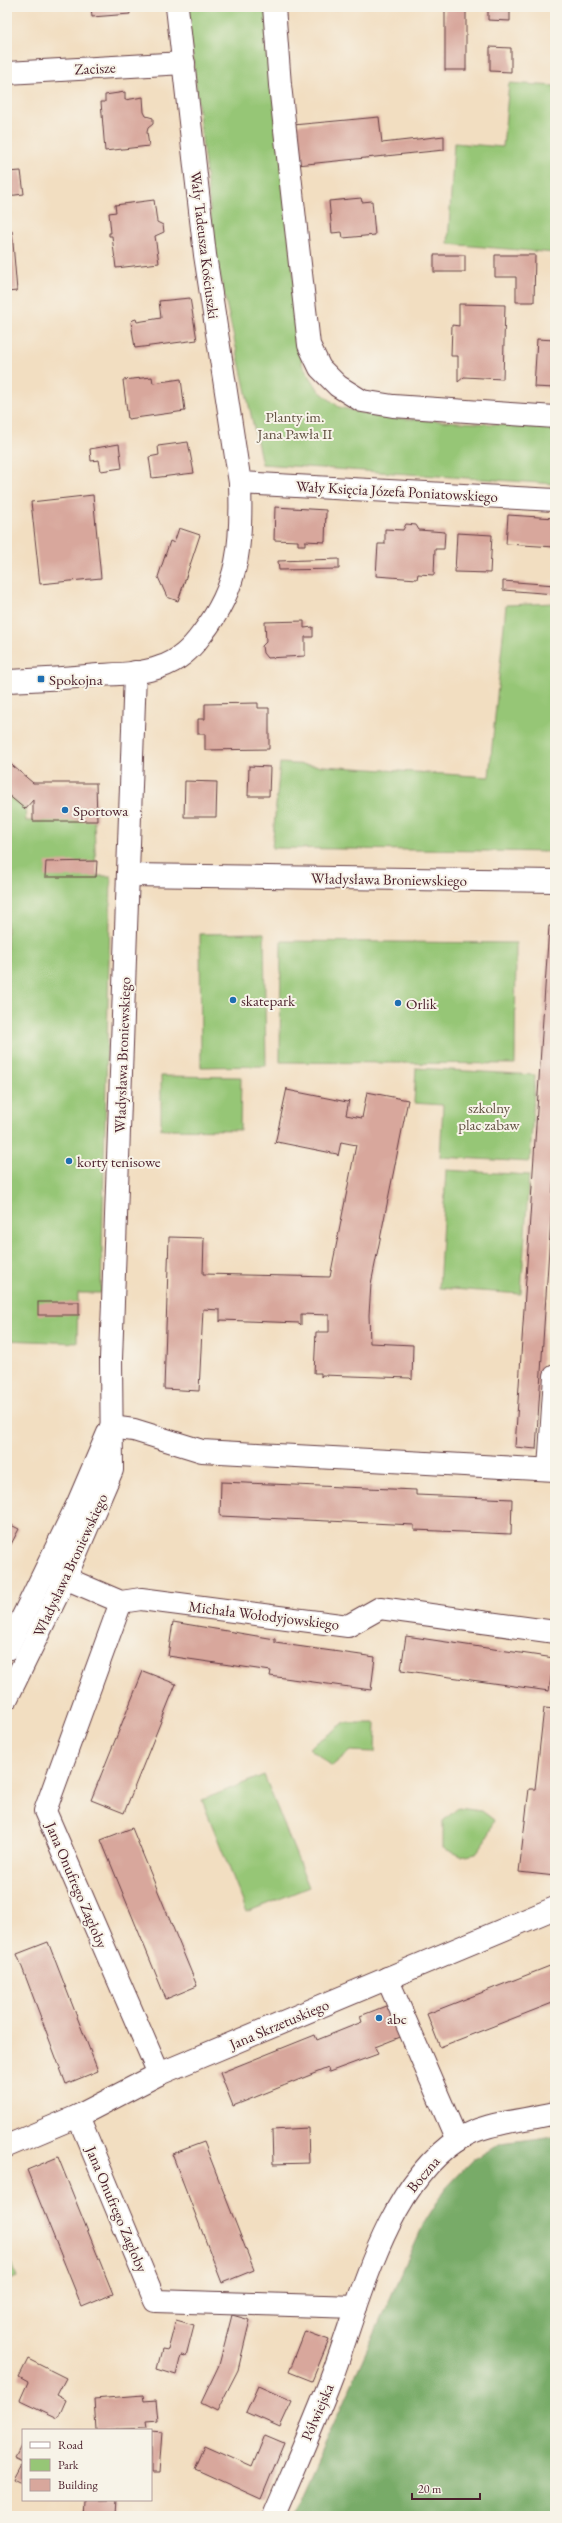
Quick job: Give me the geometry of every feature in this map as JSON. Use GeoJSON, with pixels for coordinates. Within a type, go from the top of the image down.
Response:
{"type":"FeatureCollection","features":[{"type":"Feature","properties":{"kind":"street","name":"Wały Tadeusza Kościuszki"},"geometry":{"type":"LineString","coordinates":[[177,7],[205,255],[240,483]]}},
{"type":"Feature","properties":{"kind":"street"},"geometry":{"type":"LineString","coordinates":[[274,7],[280,85],[309,345],[320,368],[338,386],[362,401],[393,406],[555,417]]}},
{"type":"Feature","properties":{"kind":"street","name":"Zacisze"},"geometry":{"type":"LineString","coordinates":[[7,73],[184,63]]}},
{"type":"Feature","properties":{"kind":"street"},"geometry":{"type":"LineString","coordinates":[[7,681],[135,672],[160,667],[174,661],[191,648],[221,608],[229,592],[237,556],[241,513],[240,483]]}},
{"type":"Feature","properties":{"kind":"street","name":"Wały Księcia Józefa Poniatowskiego"},"geometry":{"type":"LineString","coordinates":[[240,483],[555,500]]}},
{"type":"Feature","properties":{"kind":"street","name":"Władysława Broniewskiego"},"geometry":{"type":"LineString","coordinates":[[7,1698],[56,1575],[111,1427],[135,672]]}},
{"type":"Feature","properties":{"kind":"street","name":"Władysława Broniewskiego"},"geometry":{"type":"LineString","coordinates":[[128,875],[555,881]]}},
{"type":"Feature","properties":{"kind":"street"},"geometry":{"type":"LineString","coordinates":[[111,1427],[134,1430],[202,1451],[552,1469],[555,1376]]}},
{"type":"Feature","properties":{"kind":"street"},"geometry":{"type":"LineString","coordinates":[[56,1575],[121,1602]]}},
{"type":"Feature","properties":{"kind":"street","name":"Władysława Broniewskiego"},"geometry":{"type":"LineString","coordinates":[[7,1649],[56,1575]]}},
{"type":"Feature","properties":{"kind":"street","name":"Michała Wołodyjowskiego"},"geometry":{"type":"LineString","coordinates":[[121,1602],[141,1599],[348,1626],[380,1608],[555,1632]]}},
{"type":"Feature","properties":{"kind":"street","name":"Jana Onufrego Zagłoby"},"geometry":{"type":"LineString","coordinates":[[121,1602],[45,1811],[159,2074]]}},
{"type":"Feature","properties":{"kind":"street","name":"Jana Skrzetuskiego"},"geometry":{"type":"LineString","coordinates":[[7,2146],[78,2116],[159,2074],[555,1908]]}},
{"type":"Feature","properties":{"kind":"street"},"geometry":{"type":"LineString","coordinates":[[387,1978],[457,2140]]}},
{"type":"Feature","properties":{"kind":"street","name":"Boczna"},"geometry":{"type":"LineString","coordinates":[[356,2307],[373,2257],[406,2193],[440,2154],[457,2140],[480,2129],[555,2113]]}},
{"type":"Feature","properties":{"kind":"street","name":"Jana Onufrego Zagłoby"},"geometry":{"type":"LineString","coordinates":[[78,2116],[155,2301],[356,2307]]}},
{"type":"Feature","properties":{"kind":"street","name":"Półwiejska"},"geometry":{"type":"LineString","coordinates":[[274,2516],[333,2374],[356,2307]]}},
{"type":"Feature","properties":{"kind":"green space","name":"Planty im. Jana Pawła II"},"geometry":{"type":"Polygon","coordinates":[[[187,7],[268,7],[302,364],[319,391],[339,407],[378,417],[555,428],[555,484],[262,464],[215,253],[187,7]]]}},
{"type":"Feature","properties":{"kind":"green space"},"geometry":{"type":"Polygon","coordinates":[[[509,83],[555,86],[555,253],[448,244],[454,143],[503,147],[509,83]]]}},
{"type":"Feature","properties":{"kind":"green space"},"geometry":{"type":"Polygon","coordinates":[[[555,603],[555,852],[272,848],[280,763],[489,777],[506,605],[555,603]]]}},
{"type":"Feature","properties":{"kind":"green space"},"geometry":{"type":"Polygon","coordinates":[[[7,792],[25,807],[26,821],[94,820],[96,876],[111,876],[101,1293],[78,1293],[77,1343],[7,1340],[7,792]]]}},
{"type":"Feature","properties":{"kind":"green space","name":"skatepark"},"geometry":{"type":"Polygon","coordinates":[[[264,933],[266,1066],[201,1067],[200,934],[264,933]]]}},
{"type":"Feature","properties":{"kind":"green space","name":"Orlik"},"geometry":{"type":"Polygon","coordinates":[[[281,941],[516,943],[515,1064],[280,1062],[281,941]]]}},
{"type":"Feature","properties":{"kind":"green space","name":"szkolny plac zabaw"},"geometry":{"type":"Polygon","coordinates":[[[416,1068],[535,1075],[530,1162],[440,1157],[443,1105],[414,1103],[416,1068]]]}},
{"type":"Feature","properties":{"kind":"green space"},"geometry":{"type":"Polygon","coordinates":[[[161,1076],[241,1077],[240,1130],[161,1129],[161,1076]]]}},
{"type":"Feature","properties":{"kind":"green space"},"geometry":{"type":"Polygon","coordinates":[[[446,1170],[529,1175],[521,1294],[439,1288],[446,1170]]]}},
{"type":"Feature","properties":{"kind":"green space"},"geometry":{"type":"Polygon","coordinates":[[[344,1723],[376,1723],[375,1752],[350,1751],[332,1766],[309,1748],[344,1723]]]}},
{"type":"Feature","properties":{"kind":"green space"},"geometry":{"type":"Polygon","coordinates":[[[264,1775],[309,1887],[247,1912],[202,1800],[264,1775]]]}},
{"type":"Feature","properties":{"kind":"green space"},"geometry":{"type":"Polygon","coordinates":[[[458,1808],[482,1811],[494,1820],[486,1840],[476,1853],[461,1856],[443,1848],[443,1821],[458,1808]]]}},
{"type":"Feature","properties":{"kind":"green space"},"geometry":{"type":"Polygon","coordinates":[[[555,2136],[555,2516],[292,2516],[424,2223],[446,2188],[473,2160],[501,2143],[555,2136]]]}},
{"type":"Feature","properties":{"kind":"green space"},"geometry":{"type":"Polygon","coordinates":[[[7,2250],[17,2277],[7,2281],[7,2250]]]}},
{"type":"Feature","properties":{"kind":"building"},"geometry":{"type":"Polygon","coordinates":[[[91,7],[129,7],[130,14],[92,17],[91,7]]]}},
{"type":"Feature","properties":{"kind":"building"},"geometry":{"type":"Polygon","coordinates":[[[315,7],[356,7],[356,8],[316,11],[315,7]]]}},
{"type":"Feature","properties":{"kind":"building"},"geometry":{"type":"Polygon","coordinates":[[[445,7],[466,7],[466,70],[445,70],[445,7]]]}},
{"type":"Feature","properties":{"kind":"building"},"geometry":{"type":"Polygon","coordinates":[[[488,7],[510,7],[510,21],[488,20],[488,7]]]}},
{"type":"Feature","properties":{"kind":"building"},"geometry":{"type":"Polygon","coordinates":[[[490,47],[511,48],[511,72],[490,71],[490,47]]]}},
{"type":"Feature","properties":{"kind":"building"},"geometry":{"type":"Polygon","coordinates":[[[125,92],[125,100],[143,97],[144,112],[146,116],[153,118],[153,124],[148,128],[147,132],[149,146],[105,151],[101,102],[105,102],[105,95],[125,92]]]}},
{"type":"Feature","properties":{"kind":"building"},"geometry":{"type":"Polygon","coordinates":[[[379,117],[382,143],[444,136],[444,150],[297,165],[293,125],[379,117]]]}},
{"type":"Feature","properties":{"kind":"building"},"geometry":{"type":"Polygon","coordinates":[[[21,171],[24,194],[7,196],[7,172],[21,171]]]}},
{"type":"Feature","properties":{"kind":"building"},"geometry":{"type":"Polygon","coordinates":[[[361,198],[362,202],[372,201],[375,235],[343,238],[342,232],[332,233],[329,201],[361,198]]]}},
{"type":"Feature","properties":{"kind":"building"},"geometry":{"type":"Polygon","coordinates":[[[154,200],[157,222],[163,225],[164,232],[155,236],[159,263],[116,268],[112,236],[109,236],[109,233],[111,233],[109,213],[116,212],[115,205],[154,200]]]}},
{"type":"Feature","properties":{"kind":"building"},"geometry":{"type":"Polygon","coordinates":[[[7,231],[12,231],[17,291],[7,292],[7,231]]]}},
{"type":"Feature","properties":{"kind":"building"},"geometry":{"type":"Polygon","coordinates":[[[434,255],[465,255],[465,272],[434,272],[434,255]]]}},
{"type":"Feature","properties":{"kind":"building"},"geometry":{"type":"Polygon","coordinates":[[[495,255],[535,255],[534,302],[516,302],[516,277],[495,277],[495,255]]]}},
{"type":"Feature","properties":{"kind":"building"},"geometry":{"type":"Polygon","coordinates":[[[190,298],[197,340],[135,348],[131,322],[133,320],[136,319],[137,322],[161,318],[159,301],[190,298]]]}},
{"type":"Feature","properties":{"kind":"building"},"geometry":{"type":"Polygon","coordinates":[[[459,304],[505,305],[503,379],[464,377],[458,382],[458,356],[451,356],[452,325],[459,326],[459,304]]]}},
{"type":"Feature","properties":{"kind":"building"},"geometry":{"type":"Polygon","coordinates":[[[537,339],[555,340],[555,388],[534,387],[537,339]]]}},
{"type":"Feature","properties":{"kind":"building"},"geometry":{"type":"Polygon","coordinates":[[[152,377],[153,383],[181,379],[185,411],[128,419],[123,380],[152,377]]]}},
{"type":"Feature","properties":{"kind":"building"},"geometry":{"type":"Polygon","coordinates":[[[188,442],[194,473],[152,478],[149,457],[159,455],[158,446],[188,442]]]}},
{"type":"Feature","properties":{"kind":"building"},"geometry":{"type":"Polygon","coordinates":[[[119,444],[122,468],[101,471],[99,460],[91,461],[90,449],[119,444]]]}},
{"type":"Feature","properties":{"kind":"building"},"geometry":{"type":"Polygon","coordinates":[[[93,495],[101,578],[40,584],[31,502],[93,495]]]}},
{"type":"Feature","properties":{"kind":"building"},"geometry":{"type":"Polygon","coordinates":[[[275,507],[326,510],[325,542],[305,541],[305,545],[298,545],[298,541],[274,540],[275,507]]]}},
{"type":"Feature","properties":{"kind":"building"},"geometry":{"type":"Polygon","coordinates":[[[508,515],[555,518],[555,547],[506,544],[508,515]]]}},
{"type":"Feature","properties":{"kind":"building"},"geometry":{"type":"Polygon","coordinates":[[[406,524],[416,525],[419,530],[445,532],[444,549],[435,549],[434,575],[418,574],[417,579],[376,576],[378,544],[385,544],[385,529],[403,530],[406,524]]]}},
{"type":"Feature","properties":{"kind":"building"},"geometry":{"type":"Polygon","coordinates":[[[179,528],[200,535],[178,601],[167,597],[158,577],[170,541],[174,543],[179,528]]]}},
{"type":"Feature","properties":{"kind":"building"},"geometry":{"type":"Polygon","coordinates":[[[457,533],[492,535],[490,573],[455,572],[457,533]]]}},
{"type":"Feature","properties":{"kind":"building"},"geometry":{"type":"Polygon","coordinates":[[[339,559],[339,569],[279,570],[278,561],[339,559]]]}},
{"type":"Feature","properties":{"kind":"building"},"geometry":{"type":"Polygon","coordinates":[[[503,581],[555,585],[555,594],[503,590],[503,581]]]}},
{"type":"Feature","properties":{"kind":"building"},"geometry":{"type":"Polygon","coordinates":[[[304,621],[304,628],[313,627],[313,637],[305,637],[305,656],[267,658],[263,653],[262,646],[266,642],[265,622],[304,621]]]}},
{"type":"Feature","properties":{"kind":"building"},"geometry":{"type":"Polygon","coordinates":[[[258,703],[258,708],[269,708],[269,749],[205,750],[205,734],[198,734],[198,719],[205,719],[205,704],[258,703]]]}},
{"type":"Feature","properties":{"kind":"building","name":"Sportowa"},"geometry":{"type":"Polygon","coordinates":[[[7,761],[33,783],[96,783],[97,821],[33,821],[33,800],[25,809],[7,794],[7,761]]]}},
{"type":"Feature","properties":{"kind":"building"},"geometry":{"type":"Polygon","coordinates":[[[249,766],[270,767],[269,796],[248,796],[249,766]]]}},
{"type":"Feature","properties":{"kind":"building"},"geometry":{"type":"Polygon","coordinates":[[[185,781],[217,782],[216,817],[184,817],[185,781]]]}},
{"type":"Feature","properties":{"kind":"building"},"geometry":{"type":"Polygon","coordinates":[[[97,861],[96,877],[45,877],[46,862],[97,861]]]}},
{"type":"Feature","properties":{"kind":"building"},"geometry":{"type":"Polygon","coordinates":[[[549,926],[555,926],[555,1157],[536,1449],[515,1447],[549,926]]]}},
{"type":"Feature","properties":{"kind":"building"},"geometry":{"type":"Polygon","coordinates":[[[287,1088],[287,1090],[347,1102],[349,1100],[346,1115],[362,1118],[367,1092],[408,1100],[371,1284],[369,1315],[370,1343],[413,1345],[412,1380],[410,1378],[322,1375],[321,1377],[321,1373],[314,1373],[316,1332],[329,1332],[329,1315],[301,1314],[301,1325],[299,1323],[221,1320],[220,1322],[220,1310],[203,1309],[199,1391],[164,1389],[169,1237],[204,1238],[203,1274],[330,1277],[356,1145],[341,1142],[338,1156],[337,1154],[277,1142],[275,1144],[287,1088]]]}},
{"type":"Feature","properties":{"kind":"building"},"geometry":{"type":"Polygon","coordinates":[[[38,1302],[79,1302],[79,1315],[38,1315],[38,1302]]]}},
{"type":"Feature","properties":{"kind":"building"},"geometry":{"type":"Polygon","coordinates":[[[221,1482],[416,1490],[416,1495],[512,1499],[511,1534],[414,1530],[414,1525],[220,1516],[221,1482]]]}},
{"type":"Feature","properties":{"kind":"building"},"geometry":{"type":"Polygon","coordinates":[[[7,1523],[19,1529],[7,1552],[7,1523]]]}},
{"type":"Feature","properties":{"kind":"building"},"geometry":{"type":"Polygon","coordinates":[[[173,1622],[275,1639],[275,1643],[375,1657],[371,1690],[270,1676],[271,1671],[168,1656],[173,1622]]]}},
{"type":"Feature","properties":{"kind":"building"},"geometry":{"type":"Polygon","coordinates":[[[406,1636],[554,1658],[549,1691],[401,1670],[406,1636]]]}},
{"type":"Feature","properties":{"kind":"building"},"geometry":{"type":"Polygon","coordinates":[[[143,1671],[176,1684],[124,1813],[91,1800],[143,1671]]]}},
{"type":"Feature","properties":{"kind":"building"},"geometry":{"type":"Polygon","coordinates":[[[544,1708],[555,1709],[555,1876],[519,1872],[529,1789],[535,1789],[544,1708]]]}},
{"type":"Feature","properties":{"kind":"building"},"geometry":{"type":"Polygon","coordinates":[[[132,1828],[197,1986],[166,1999],[101,1840],[132,1828]]]}},
{"type":"Feature","properties":{"kind":"building"},"geometry":{"type":"Polygon","coordinates":[[[48,1942],[98,2071],[66,2084],[17,1954],[48,1942]]]}},
{"type":"Feature","properties":{"kind":"building"},"geometry":{"type":"Polygon","coordinates":[[[555,1964],[555,2002],[440,2047],[427,2014],[555,1964]]]}},
{"type":"Feature","properties":{"kind":"building"},"geometry":{"type":"Polygon","coordinates":[[[391,2004],[403,2036],[375,2047],[378,2054],[329,2072],[328,2068],[233,2106],[220,2073],[315,2035],[317,2040],[362,2022],[360,2016],[391,2004]]]}},
{"type":"Feature","properties":{"kind":"building"},"geometry":{"type":"Polygon","coordinates":[[[308,2128],[309,2163],[273,2164],[272,2130],[308,2128]]]}},
{"type":"Feature","properties":{"kind":"building"},"geometry":{"type":"Polygon","coordinates":[[[204,2142],[254,2270],[222,2283],[172,2154],[204,2142]]]}},
{"type":"Feature","properties":{"kind":"building"},"geometry":{"type":"Polygon","coordinates":[[[58,2157],[113,2294],[82,2307],[27,2170],[58,2157]]]}},
{"type":"Feature","properties":{"kind":"building"},"geometry":{"type":"Polygon","coordinates":[[[232,2315],[250,2320],[238,2370],[217,2411],[201,2403],[219,2365],[232,2315]]]}},
{"type":"Feature","properties":{"kind":"building"},"geometry":{"type":"Polygon","coordinates":[[[176,2320],[194,2325],[186,2356],[181,2355],[176,2375],[157,2369],[162,2349],[168,2350],[176,2320]]]}},
{"type":"Feature","properties":{"kind":"building"},"geometry":{"type":"Polygon","coordinates":[[[305,2331],[329,2340],[312,2381],[289,2372],[305,2331]]]}},
{"type":"Feature","properties":{"kind":"building"},"geometry":{"type":"Polygon","coordinates":[[[28,2359],[66,2378],[57,2395],[66,2400],[58,2418],[20,2400],[28,2382],[19,2377],[28,2359]]]}},
{"type":"Feature","properties":{"kind":"building"},"geometry":{"type":"Polygon","coordinates":[[[258,2386],[292,2401],[280,2427],[246,2412],[258,2386]]]}},
{"type":"Feature","properties":{"kind":"building"},"geometry":{"type":"Polygon","coordinates":[[[143,2395],[144,2401],[156,2400],[158,2421],[145,2422],[146,2428],[96,2429],[94,2399],[143,2395]]]}},
{"type":"Feature","properties":{"kind":"building"},"geometry":{"type":"Polygon","coordinates":[[[152,2431],[162,2432],[159,2473],[152,2473],[152,2431]]]}},
{"type":"Feature","properties":{"kind":"building"},"geometry":{"type":"Polygon","coordinates":[[[265,2435],[284,2443],[261,2499],[195,2469],[205,2446],[252,2467],[265,2435]]]}},
{"type":"Feature","properties":{"kind":"building"},"geometry":{"type":"Polygon","coordinates":[[[22,2444],[22,2462],[15,2458],[22,2444]]]}},
{"type":"Feature","properties":{"kind":"building"},"geometry":{"type":"Polygon","coordinates":[[[22,2466],[22,2482],[15,2479],[22,2466]]]}},
{"type":"Feature","properties":{"kind":"building"},"geometry":{"type":"Polygon","coordinates":[[[84,2501],[117,2501],[116,2516],[83,2516],[84,2501]]]}},
{"type":"Feature","properties":{"kind":"place","name":"Spokojna"},"geometry":{"type":"Point","coordinates":[41,679]}},
{"type":"Feature","properties":{"kind":"place","name":"Sportowa"},"geometry":{"type":"Point","coordinates":[65,810]}},
{"type":"Feature","properties":{"kind":"place","name":"skatepark"},"geometry":{"type":"Point","coordinates":[233,1000]}},
{"type":"Feature","properties":{"kind":"place","name":"Orlik"},"geometry":{"type":"Point","coordinates":[398,1003]}},
{"type":"Feature","properties":{"kind":"place","name":"korty tenisowe"},"geometry":{"type":"Point","coordinates":[69,1161]}},
{"type":"Feature","properties":{"kind":"place","name":"abc"},"geometry":{"type":"Point","coordinates":[379,2018]}}]}
